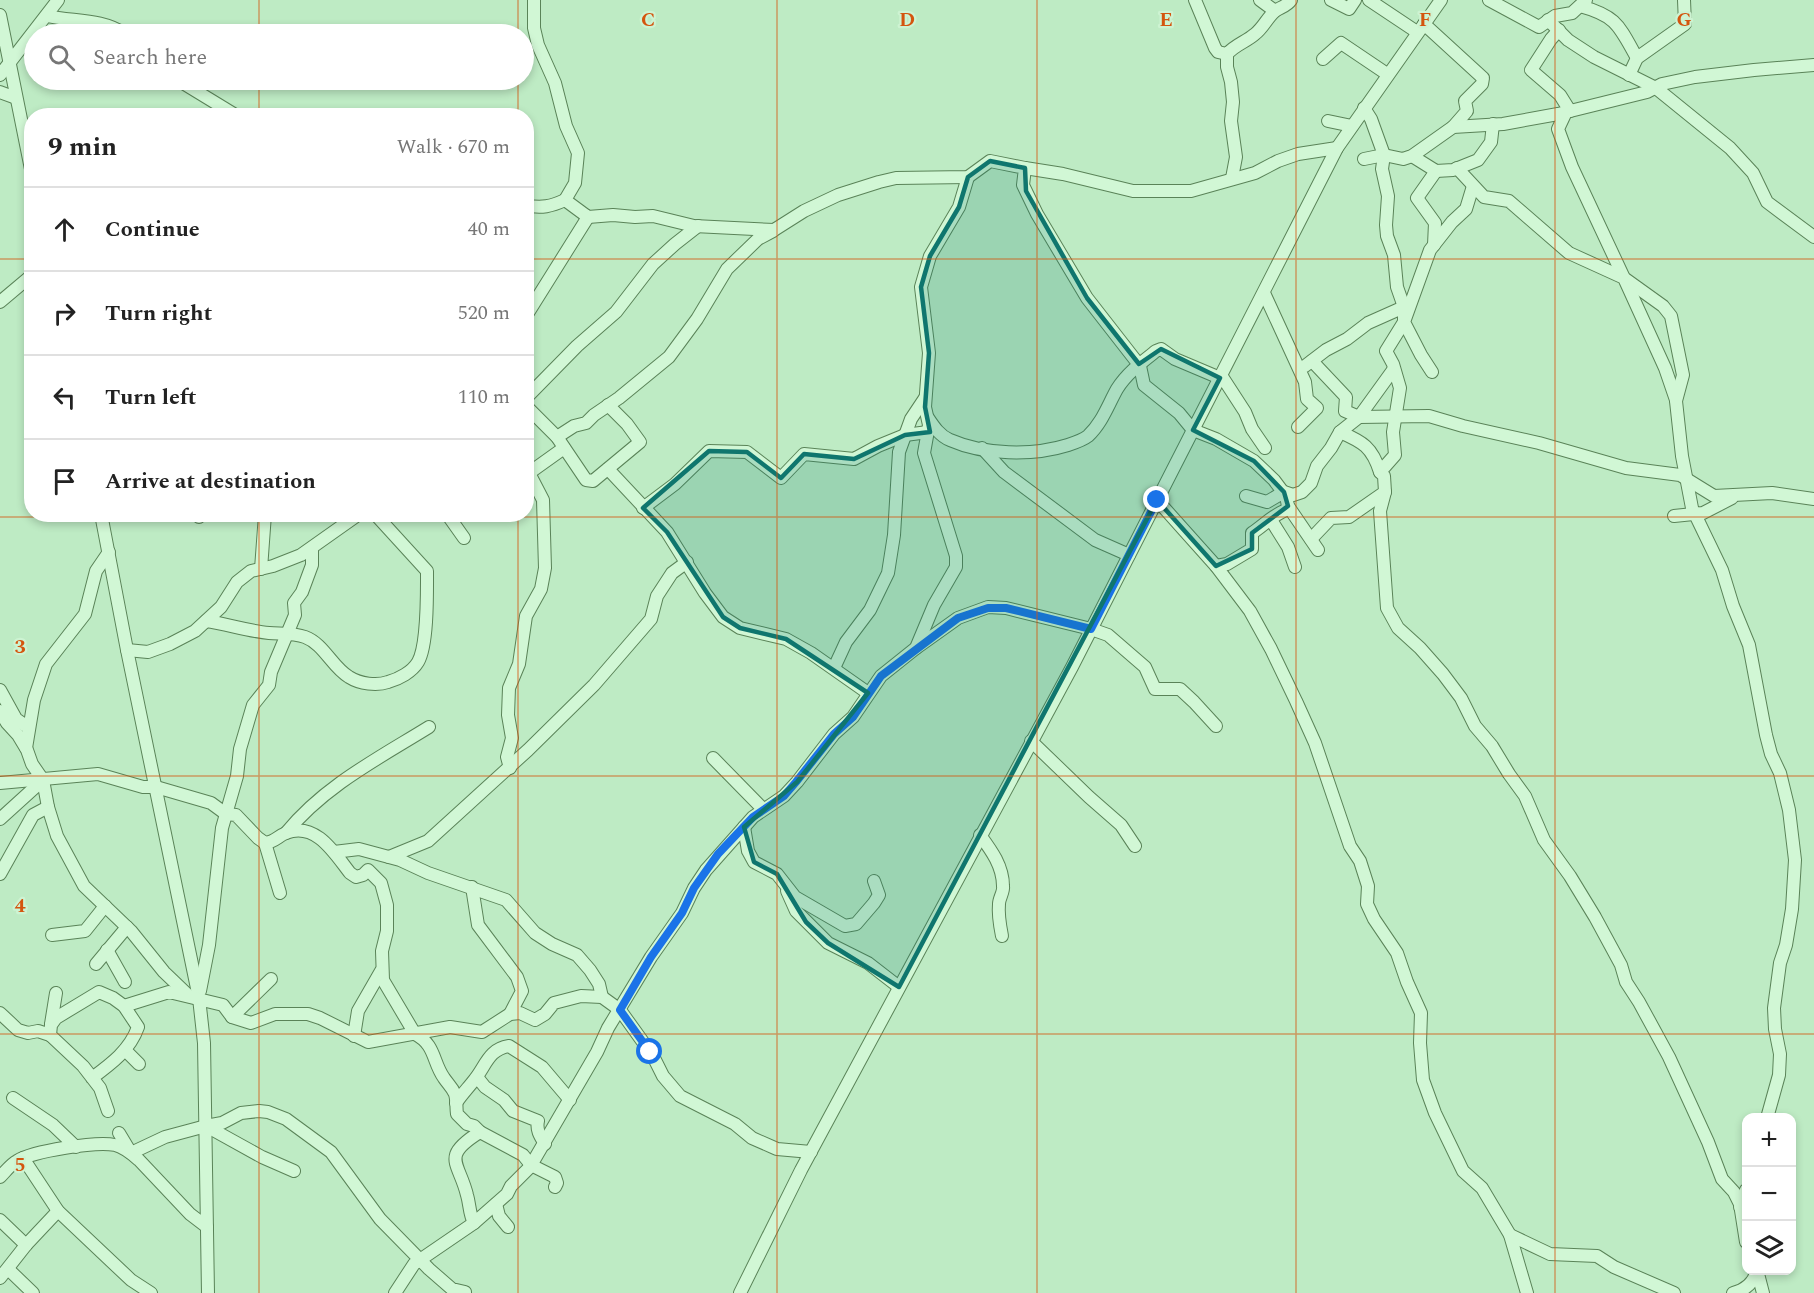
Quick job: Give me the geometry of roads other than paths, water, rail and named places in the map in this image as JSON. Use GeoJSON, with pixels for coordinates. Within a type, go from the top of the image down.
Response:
{"type":"FeatureCollection","features":[{"type":"Feature","properties":{"kind":"street"},"geometry":{"type":"LineString","coordinates":[[41,24],[58,0]]}},
{"type":"Feature","properties":{"kind":"street"},"geometry":{"type":"LineString","coordinates":[[534,0],[534,28],[538,45],[555,83],[566,126],[578,153],[575,183],[565,200],[554,205],[534,207]]}},
{"type":"Feature","properties":{"kind":"street"},"geometry":{"type":"LineString","coordinates":[[1195,0],[1215,48],[1218,52],[1227,54]]}},
{"type":"Feature","properties":{"kind":"street"},"geometry":{"type":"LineString","coordinates":[[1260,0],[1275,11]]}},
{"type":"Feature","properties":{"kind":"street"},"geometry":{"type":"LineString","coordinates":[[1232,178],[1236,157],[1231,121],[1233,102],[1227,54],[1236,44],[1244,42],[1255,34],[1275,11],[1291,0]]}},
{"type":"Feature","properties":{"kind":"street"},"geometry":{"type":"LineString","coordinates":[[1331,0],[1349,9],[1355,0]]}},
{"type":"Feature","properties":{"kind":"street"},"geometry":{"type":"LineString","coordinates":[[1364,159],[1384,156],[1403,159],[1412,156],[1453,127],[1467,111],[1465,101],[1482,84],[1483,78],[1420,28],[1369,0]]}},
{"type":"Feature","properties":{"kind":"street"},"geometry":{"type":"LineString","coordinates":[[740,1293],[899,987],[1091,629],[1337,148],[1441,0]]}},
{"type":"Feature","properties":{"kind":"street"},"geometry":{"type":"LineString","coordinates":[[1629,75],[1636,58],[1685,24],[1684,0]]}},
{"type":"Feature","properties":{"kind":"street"},"geometry":{"type":"LineString","coordinates":[[1492,1],[1539,27],[1548,20],[1572,13],[1583,3],[1610,18],[1621,30],[1636,58]]}},
{"type":"Feature","properties":{"kind":"street"},"geometry":{"type":"LineString","coordinates":[[0,15],[16,98],[24,123]]}},
{"type":"Feature","properties":{"kind":"street"},"geometry":{"type":"LineString","coordinates":[[47,16],[103,24]]}},
{"type":"Feature","properties":{"kind":"street"},"geometry":{"type":"LineString","coordinates":[[1548,20],[1568,40],[1629,75],[1656,87],[1730,148],[1754,173],[1767,202],[1814,237]]}},
{"type":"Feature","properties":{"kind":"street"},"geometry":{"type":"LineString","coordinates":[[1559,30],[1531,70],[1560,95],[1568,111]]}},
{"type":"Feature","properties":{"kind":"street"},"geometry":{"type":"LineString","coordinates":[[1323,59],[1341,43],[1387,74]]}},
{"type":"Feature","properties":{"kind":"street"},"geometry":{"type":"LineString","coordinates":[[0,75],[24,45]]}},
{"type":"Feature","properties":{"kind":"street"},"geometry":{"type":"LineString","coordinates":[[1453,127],[1503,124],[1568,111],[1647,92],[1662,84],[1695,77],[1814,65]]}},
{"type":"Feature","properties":{"kind":"street"},"geometry":{"type":"LineString","coordinates":[[194,90],[224,108]]}},
{"type":"Feature","properties":{"kind":"street"},"geometry":{"type":"LineString","coordinates":[[0,93],[16,98]]}},
{"type":"Feature","properties":{"kind":"street"},"geometry":{"type":"LineString","coordinates":[[1364,108],[1371,119],[1384,156],[1382,169],[1388,196],[1387,236],[1394,255],[1397,287],[1404,307],[1404,322],[1420,355],[1432,372]]}},
{"type":"Feature","properties":{"kind":"street"},"geometry":{"type":"LineString","coordinates":[[1568,111],[1558,129],[1572,166],[1665,368],[1676,401],[1687,479],[1695,513],[1722,570],[1733,606],[1749,645],[1761,715],[1771,754],[1785,790],[1795,860],[1792,909],[1786,945],[1780,963],[1774,1008],[1780,1054],[1779,1075],[1768,1113]]}},
{"type":"Feature","properties":{"kind":"street"},"geometry":{"type":"LineString","coordinates":[[1328,121],[1352,126]]}},
{"type":"Feature","properties":{"kind":"street"},"geometry":{"type":"LineString","coordinates":[[1412,156],[1436,171],[1457,168],[1478,160],[1491,142],[1493,124]]}},
{"type":"Feature","properties":{"kind":"street"},"geometry":{"type":"LineString","coordinates":[[557,437],[574,426],[586,423],[669,357],[697,319],[727,269],[758,238],[804,211],[838,195],[896,178],[968,177],[990,161],[1133,190],[1191,191],[1255,173],[1298,153],[1337,148]]}},
{"type":"Feature","properties":{"kind":"street"},"geometry":{"type":"LineString","coordinates":[[1025,168],[1023,185],[1037,214],[1087,298],[1139,364],[1144,385],[1179,413],[1193,430],[1216,439],[1254,461],[1284,492],[1293,495],[1302,492],[1311,483],[1317,466],[1340,432],[1359,417],[1394,370]]}},
{"type":"Feature","properties":{"kind":"street"},"geometry":{"type":"LineString","coordinates":[[1457,168],[1484,197],[1509,201],[1569,253],[1624,278],[1663,306],[1671,316],[1683,375],[1676,401]]}},
{"type":"Feature","properties":{"kind":"street"},"geometry":{"type":"LineString","coordinates":[[1434,245],[1435,223],[1417,198],[1436,171]]}},
{"type":"Feature","properties":{"kind":"street"},"geometry":{"type":"LineString","coordinates":[[916,648],[934,605],[956,567],[956,556],[924,453],[928,432],[925,398],[929,353],[921,287],[930,256],[959,207],[968,177]]}},
{"type":"Feature","properties":{"kind":"street"},"geometry":{"type":"LineString","coordinates":[[1380,471],[1395,456],[1393,432],[1400,388],[1386,351],[1404,322],[1430,250],[1452,222],[1466,209],[1473,186]]}},
{"type":"Feature","properties":{"kind":"street"},"geometry":{"type":"LineString","coordinates":[[565,200],[588,217],[653,216],[698,226],[774,230]]}},
{"type":"Feature","properties":{"kind":"street"},"geometry":{"type":"LineString","coordinates":[[534,303],[588,217]]}},
{"type":"Feature","properties":{"kind":"street"},"geometry":{"type":"LineString","coordinates":[[534,390],[577,346],[616,312],[653,264],[698,226]]}},
{"type":"Feature","properties":{"kind":"street"},"geometry":{"type":"LineString","coordinates":[[0,302],[24,282]]}},
{"type":"Feature","properties":{"kind":"street"},"geometry":{"type":"LineString","coordinates":[[1264,293],[1305,382],[1307,399],[1317,408],[1298,427]]}},
{"type":"Feature","properties":{"kind":"street"},"geometry":{"type":"LineString","coordinates":[[1299,371],[1368,322],[1404,307]]}},
{"type":"Feature","properties":{"kind":"street"},"geometry":{"type":"LineString","coordinates":[[1249,319],[1264,318],[1278,325]]}},
{"type":"Feature","properties":{"kind":"street"},"geometry":{"type":"LineString","coordinates":[[927,416],[937,431],[950,440],[1012,453],[1048,451],[1087,437],[1100,421],[1117,388],[1139,364],[1161,349],[1175,359],[1221,376],[1265,448]]}},
{"type":"Feature","properties":{"kind":"street"},"geometry":{"type":"LineString","coordinates":[[1312,361],[1346,397],[1345,411],[1359,417],[1429,416],[1539,443],[1626,468],[1680,475],[1714,496],[1772,493],[1814,499]]}},
{"type":"Feature","properties":{"kind":"street"},"geometry":{"type":"LineString","coordinates":[[834,668],[846,642],[870,610],[888,573],[894,535],[899,452],[911,419],[925,398]]}},
{"type":"Feature","properties":{"kind":"street"},"geometry":{"type":"LineString","coordinates":[[534,414],[557,437],[586,480],[592,481],[640,442],[609,405]]}},
{"type":"Feature","properties":{"kind":"street"},"geometry":{"type":"LineString","coordinates":[[643,508],[675,484],[709,452],[747,452],[781,478],[804,454],[854,459],[905,435],[928,432]]}},
{"type":"Feature","properties":{"kind":"street"},"geometry":{"type":"LineString","coordinates":[[1340,432],[1360,441],[1373,452],[1384,476],[1385,492],[1380,511],[1387,608],[1398,628],[1435,665],[1461,698],[1475,726],[1492,746],[1525,796],[1544,840],[1585,898],[1621,965],[1626,982],[1668,1057],[1708,1142],[1722,1179],[1734,1192],[1742,1221]]}},
{"type":"Feature","properties":{"kind":"street"},"geometry":{"type":"LineString","coordinates":[[534,469],[564,448]]}},
{"type":"Feature","properties":{"kind":"street"},"geometry":{"type":"LineString","coordinates":[[982,448],[1004,472],[1095,540],[1129,555]]}},
{"type":"Feature","properties":{"kind":"street"},"geometry":{"type":"LineString","coordinates":[[608,469],[667,532],[705,593],[723,617],[740,628],[786,639],[834,668],[868,693]]}},
{"type":"Feature","properties":{"kind":"street"},"geometry":{"type":"LineString","coordinates":[[510,768],[507,757],[512,738],[508,715],[509,688],[519,664],[526,616],[541,589],[545,568],[543,501],[534,483]]}},
{"type":"Feature","properties":{"kind":"street"},"geometry":{"type":"LineString","coordinates":[[1246,496],[1267,502],[1284,492]]}},
{"type":"Feature","properties":{"kind":"street"},"geometry":{"type":"LineString","coordinates":[[1284,492],[1288,506],[1318,550]]}},
{"type":"Feature","properties":{"kind":"street"},"geometry":{"type":"LineString","coordinates":[[1311,538],[1331,518],[1349,517],[1385,492]]}},
{"type":"Feature","properties":{"kind":"street"},"geometry":{"type":"LineString","coordinates":[[1674,516],[1703,513],[1735,496]]}},
{"type":"Feature","properties":{"kind":"street"},"geometry":{"type":"LineString","coordinates":[[1157,500],[1216,566],[1250,611],[1316,743],[1350,846],[1360,861],[1368,886],[1367,904],[1374,919],[1397,953],[1421,1013],[1420,1043],[1423,1080],[1435,1113],[1463,1171],[1482,1188],[1510,1235],[1527,1293]]}},
{"type":"Feature","properties":{"kind":"street"},"geometry":{"type":"LineString","coordinates":[[1216,566],[1227,564],[1252,549],[1252,534],[1276,514],[1286,510],[1288,506]]}},
{"type":"Feature","properties":{"kind":"street"},"geometry":{"type":"LineString","coordinates":[[1271,520],[1288,547],[1295,567]]}},
{"type":"Feature","properties":{"kind":"street"},"geometry":{"type":"LineString","coordinates":[[105,522],[127,650],[156,787],[204,1043],[208,1293]]}},
{"type":"Feature","properties":{"kind":"street"},"geometry":{"type":"LineString","coordinates":[[261,569],[264,522]]}},
{"type":"Feature","properties":{"kind":"street"},"geometry":{"type":"LineString","coordinates":[[127,650],[148,652],[195,631],[221,607],[237,582],[250,571],[301,555],[348,522]]}},
{"type":"Feature","properties":{"kind":"street"},"geometry":{"type":"LineString","coordinates":[[206,621],[308,638],[323,650],[338,669],[350,679],[378,685],[400,679],[418,662],[428,606],[427,571],[382,522]]}},
{"type":"Feature","properties":{"kind":"street"},"geometry":{"type":"LineString","coordinates":[[453,522],[464,538]]}},
{"type":"Feature","properties":{"kind":"street"},"geometry":{"type":"LineString","coordinates":[[194,997],[209,945],[222,828],[237,776],[240,749],[253,705],[269,685],[271,672],[295,615],[294,603],[302,592],[312,565],[312,548]]}},
{"type":"Feature","properties":{"kind":"street"},"geometry":{"type":"LineString","coordinates":[[26,748],[34,700],[46,664],[85,614],[96,572],[109,552]]}},
{"type":"Feature","properties":{"kind":"street"},"geometry":{"type":"LineString","coordinates":[[389,857],[428,841],[510,768],[594,685],[651,620],[657,596],[672,573],[687,562]]}},
{"type":"Feature","properties":{"kind":"street"},"geometry":{"type":"LineString","coordinates":[[395,1293],[414,1264],[474,1223],[507,1194],[511,1186],[531,1165],[570,1100],[608,1028],[651,957],[682,913],[706,870],[744,827],[763,809],[784,796],[834,734],[853,717],[881,676],[958,618],[988,608],[1006,608],[1108,635],[1145,667],[1155,689],[1180,689],[1215,726]]}},
{"type":"Feature","properties":{"kind":"street"},"geometry":{"type":"LineString","coordinates":[[0,690],[16,719],[29,728]]}},
{"type":"Feature","properties":{"kind":"street"},"geometry":{"type":"LineString","coordinates":[[0,711],[18,735],[32,764],[43,780],[57,836],[84,886],[127,927],[164,972],[194,997]]}},
{"type":"Feature","properties":{"kind":"street"},"geometry":{"type":"LineString","coordinates":[[265,843],[274,842],[286,833],[302,813],[331,789],[429,727]]}},
{"type":"Feature","properties":{"kind":"street"},"geometry":{"type":"LineString","coordinates":[[0,734],[18,735]]}},
{"type":"Feature","properties":{"kind":"street"},"geometry":{"type":"LineString","coordinates":[[1031,741],[1089,797],[1122,825],[1135,846]]}},
{"type":"Feature","properties":{"kind":"street"},"geometry":{"type":"LineString","coordinates":[[713,758],[763,809]]}},
{"type":"Feature","properties":{"kind":"street"},"geometry":{"type":"LineString","coordinates":[[0,783],[98,774],[143,787],[156,787],[211,803],[226,814],[236,815],[265,843],[280,893]]}},
{"type":"Feature","properties":{"kind":"street"},"geometry":{"type":"LineString","coordinates":[[0,819],[43,780]]}},
{"type":"Feature","properties":{"kind":"street"},"geometry":{"type":"LineString","coordinates":[[0,874],[33,815],[48,807]]}},
{"type":"Feature","properties":{"kind":"street"},"geometry":{"type":"LineString","coordinates":[[744,827],[748,851],[754,862],[777,874],[795,897],[806,905],[824,912],[845,926],[856,924],[874,903],[879,895],[874,881]]}},
{"type":"Feature","properties":{"kind":"street"},"geometry":{"type":"LineString","coordinates":[[286,833],[296,830],[320,837],[350,873],[356,877],[368,870],[381,883],[387,906],[387,931],[382,951],[381,971],[387,988],[415,1034],[424,1039],[431,1048],[444,1078],[451,1086],[457,1114],[467,1124],[523,1155],[531,1165],[555,1178],[557,1183],[555,1187]]}},
{"type":"Feature","properties":{"kind":"street"},"geometry":{"type":"LineString","coordinates":[[980,835],[995,856],[1004,887],[999,903],[999,926],[1002,936]]}},
{"type":"Feature","properties":{"kind":"street"},"geometry":{"type":"LineString","coordinates":[[334,852],[359,849],[400,860],[428,873],[506,900],[535,933],[552,944],[577,955],[590,969],[599,984],[602,997]]}},
{"type":"Feature","properties":{"kind":"street"},"geometry":{"type":"LineString","coordinates":[[472,887],[478,925],[517,977],[522,991],[510,1014]]}},
{"type":"Feature","properties":{"kind":"street"},"geometry":{"type":"LineString","coordinates":[[786,887],[796,911],[828,943],[868,963],[899,987]]}},
{"type":"Feature","properties":{"kind":"street"},"geometry":{"type":"LineString","coordinates":[[52,935],[85,931],[105,906]]}},
{"type":"Feature","properties":{"kind":"street"},"geometry":{"type":"LineString","coordinates":[[96,964],[127,927]]}},
{"type":"Feature","properties":{"kind":"street"},"geometry":{"type":"LineString","coordinates":[[107,950],[125,982]]}},
{"type":"Feature","properties":{"kind":"street"},"geometry":{"type":"LineString","coordinates":[[354,1036],[358,1011],[381,971]]}},
{"type":"Feature","properties":{"kind":"street"},"geometry":{"type":"LineString","coordinates":[[232,1017],[271,979]]}},
{"type":"Feature","properties":{"kind":"street"},"geometry":{"type":"LineString","coordinates":[[51,1030],[56,1018],[99,992],[124,1006],[138,1027],[134,1040],[92,1078]]}},
{"type":"Feature","properties":{"kind":"street"},"geometry":{"type":"LineString","coordinates":[[124,1006],[169,992],[223,1005],[232,1017],[251,1023],[275,1014],[308,1014],[368,1042],[450,1028],[482,1032],[510,1014],[520,1013],[535,1020],[545,1014],[554,1003],[581,996],[602,997],[620,1010],[653,1056],[663,1076],[680,1096],[735,1124],[752,1138],[777,1149],[812,1152]]}},
{"type":"Feature","properties":{"kind":"street"},"geometry":{"type":"LineString","coordinates":[[51,1030],[57,993]]}},
{"type":"Feature","properties":{"kind":"street"},"geometry":{"type":"LineString","coordinates":[[0,1013],[18,1030]]}},
{"type":"Feature","properties":{"kind":"street"},"geometry":{"type":"LineString","coordinates":[[0,1024],[28,1033],[51,1030]]}},
{"type":"Feature","properties":{"kind":"street"},"geometry":{"type":"LineString","coordinates":[[51,1030],[100,1088],[108,1111]]}},
{"type":"Feature","properties":{"kind":"street"},"geometry":{"type":"LineString","coordinates":[[456,1103],[477,1077],[487,1059],[501,1048],[509,1046],[542,1067],[570,1100]]}},
{"type":"Feature","properties":{"kind":"street"},"geometry":{"type":"LineString","coordinates":[[125,1050],[139,1064]]}},
{"type":"Feature","properties":{"kind":"street"},"geometry":{"type":"LineString","coordinates":[[477,1077],[485,1087],[504,1100],[513,1111],[538,1121],[539,1135],[545,1144]]}},
{"type":"Feature","properties":{"kind":"street"},"geometry":{"type":"LineString","coordinates":[[13,1098],[53,1125],[76,1147]]}},
{"type":"Feature","properties":{"kind":"street"},"geometry":{"type":"LineString","coordinates":[[131,1153],[165,1137],[222,1123],[241,1113],[268,1112],[286,1119],[331,1152],[380,1219],[443,1283],[452,1289],[465,1292]]}},
{"type":"Feature","properties":{"kind":"street"},"geometry":{"type":"LineString","coordinates":[[206,1126],[262,1157],[294,1171]]}},
{"type":"Feature","properties":{"kind":"street"},"geometry":{"type":"LineString","coordinates":[[474,1223],[455,1163],[456,1154],[470,1138],[480,1132]]}},
{"type":"Feature","properties":{"kind":"street"},"geometry":{"type":"LineString","coordinates":[[119,1133],[131,1153],[190,1214],[207,1227]]}},
{"type":"Feature","properties":{"kind":"street"},"geometry":{"type":"LineString","coordinates":[[0,1177],[16,1161],[31,1154],[95,1144],[115,1145],[131,1153]]}},
{"type":"Feature","properties":{"kind":"street"},"geometry":{"type":"LineString","coordinates":[[23,1158],[58,1211],[131,1280],[151,1293]]}},
{"type":"Feature","properties":{"kind":"street"},"geometry":{"type":"LineString","coordinates":[[1740,1207],[1742,1201]]}},
{"type":"Feature","properties":{"kind":"street"},"geometry":{"type":"LineString","coordinates":[[496,1204],[499,1216],[508,1227]]}},
{"type":"Feature","properties":{"kind":"street"},"geometry":{"type":"LineString","coordinates":[[33,1293],[4,1273],[26,1245],[58,1211]]}},
{"type":"Feature","properties":{"kind":"street"},"geometry":{"type":"LineString","coordinates":[[0,1220],[26,1245]]}},
{"type":"Feature","properties":{"kind":"street"},"geometry":{"type":"LineString","coordinates":[[1510,1235],[1550,1254],[1595,1255],[1614,1267],[1674,1293]]}},
{"type":"Feature","properties":{"kind":"street"},"geometry":{"type":"LineString","coordinates":[[420,1260],[447,1293]]}},
{"type":"Feature","properties":{"kind":"street"},"geometry":{"type":"LineString","coordinates":[[1732,1293],[1743,1290],[1756,1275]]}},
{"type":"Feature","properties":{"kind":"street"},"geometry":{"type":"LineString","coordinates":[[1758,1275],[1763,1293]]}}]}
